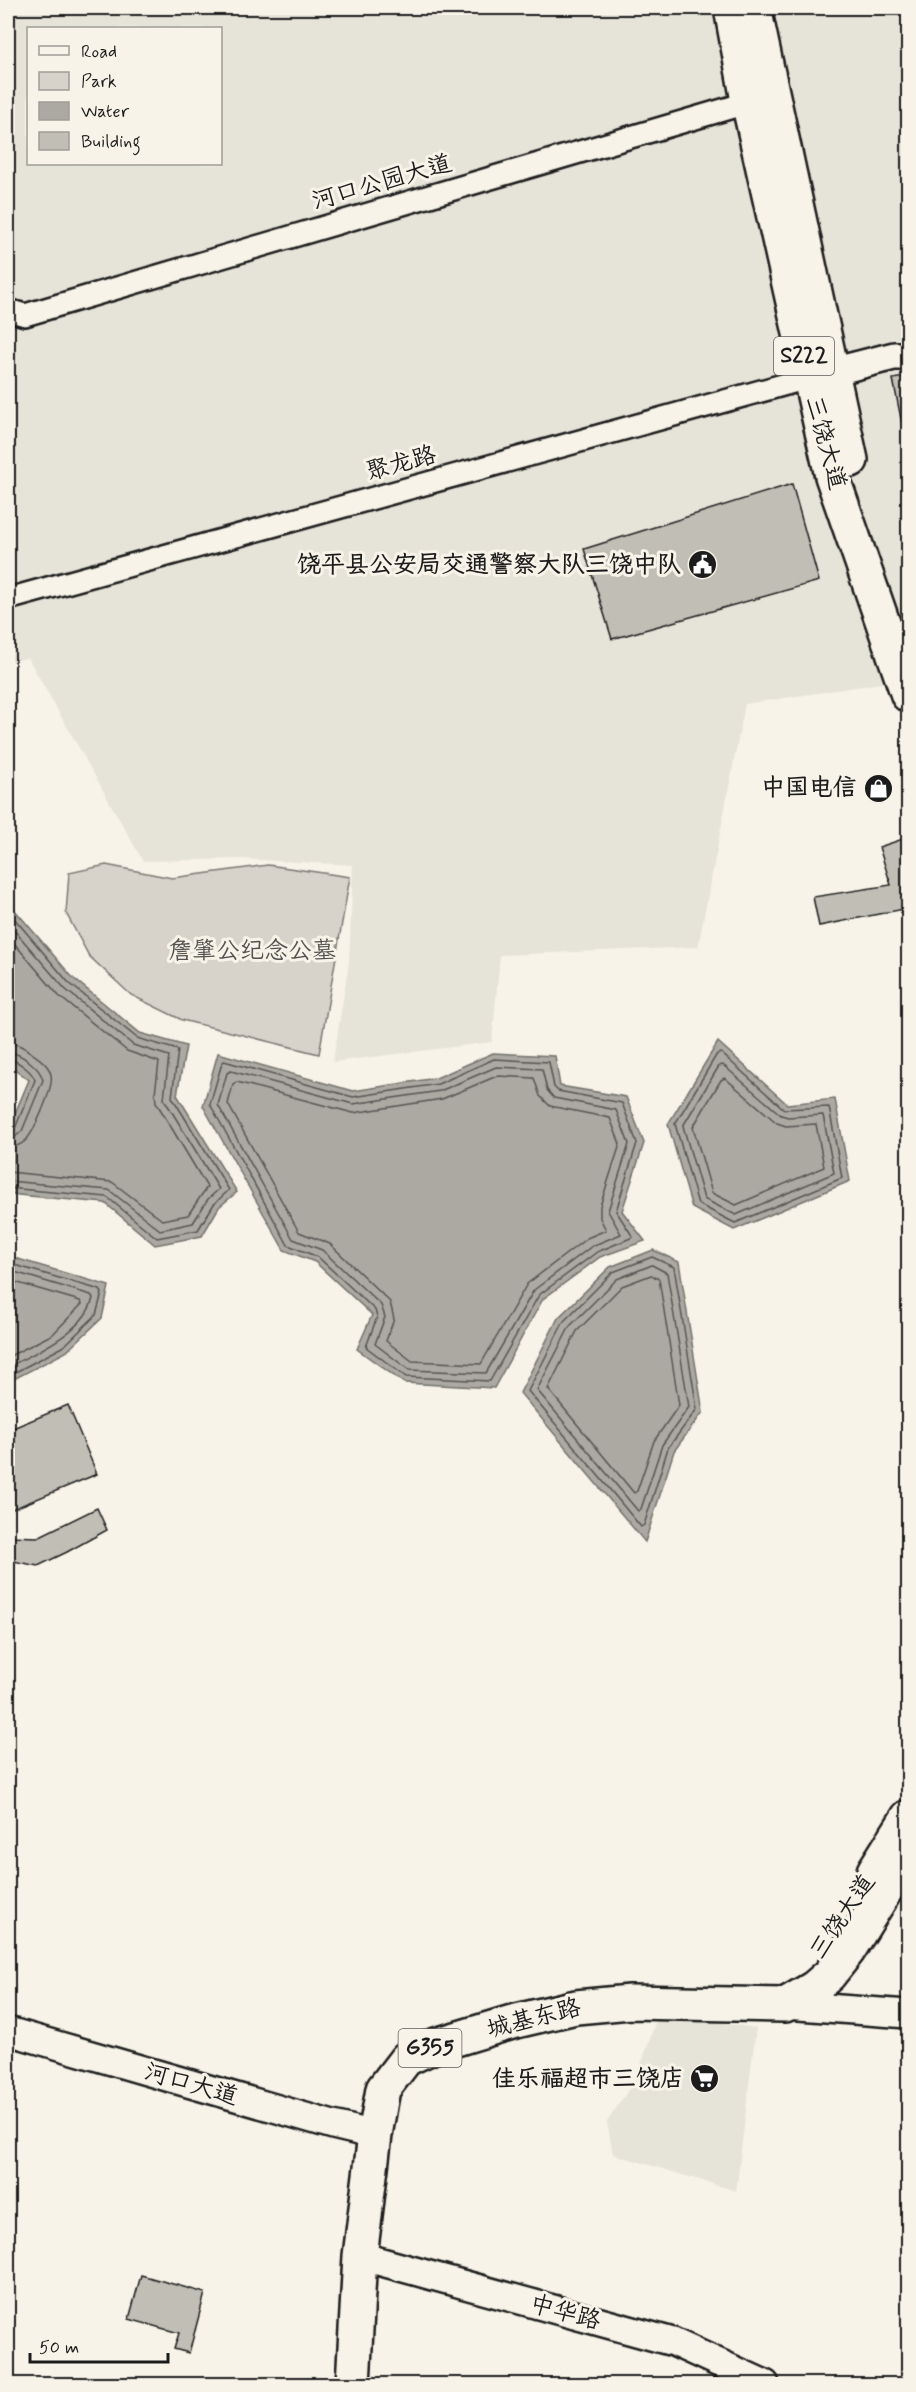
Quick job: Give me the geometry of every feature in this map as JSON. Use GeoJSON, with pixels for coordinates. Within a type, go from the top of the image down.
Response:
{"type":"FeatureCollection","features":[{"type":"Feature","properties":{"kind":"main road","name":"三饶大道"},"geometry":{"type":"LineString","coordinates":[[731,8],[760,99],[820,375],[832,476],[909,695]]}},
{"type":"Feature","properties":{"kind":"main road","name":"三饶大道"},"geometry":{"type":"LineString","coordinates":[[754,8],[760,99]]}},
{"type":"Feature","properties":{"kind":"main road","name":"三饶大道"},"geometry":{"type":"LineString","coordinates":[[820,375],[909,632]]}},
{"type":"Feature","properties":{"kind":"main road","name":"三饶大道"},"geometry":{"type":"LineString","coordinates":[[774,2005],[830,1942],[909,1817]]}},
{"type":"Feature","properties":{"kind":"main road","name":"三饶大道"},"geometry":{"type":"LineString","coordinates":[[774,2005],[829,1995],[848,1952],[909,1854]]}},
{"type":"Feature","properties":{"kind":"main road","name":"城基东路"},"geometry":{"type":"LineString","coordinates":[[353,2385],[360,2256],[375,2134],[383,2089],[406,2059],[436,2045],[512,2022],[576,2007],[630,2002],[774,2005]]}},
{"type":"Feature","properties":{"kind":"street","name":"河口公园大道"},"geometry":{"type":"LineString","coordinates":[[8,310],[25,315],[760,99]]}},
{"type":"Feature","properties":{"kind":"street"},"geometry":{"type":"LineString","coordinates":[[820,375],[894,356],[909,356]]}},
{"type":"Feature","properties":{"kind":"street","name":"聚龙路"},"geometry":{"type":"LineString","coordinates":[[8,599],[820,375]]}},
{"type":"Feature","properties":{"kind":"street"},"geometry":{"type":"LineString","coordinates":[[829,1995],[909,2014]]}},
{"type":"Feature","properties":{"kind":"street","name":"河口大道"},"geometry":{"type":"LineString","coordinates":[[8,2031],[321,2122],[375,2134]]}},
{"type":"Feature","properties":{"kind":"street","name":"中华路"},"geometry":{"type":"LineString","coordinates":[[360,2256],[673,2342],[765,2385]]}},
{"type":"Feature","properties":{"kind":"shaded area"},"geometry":{"type":"Polygon","coordinates":[[[8,8],[908,8],[908,679],[745,704],[698,947],[500,955],[492,1042],[333,1062],[349,962],[353,865],[241,859],[143,861],[28,658],[8,662],[8,8]]]}},
{"type":"Feature","properties":{"kind":"shaded area"},"geometry":{"type":"Polygon","coordinates":[[[658,2014],[756,2028],[736,2191],[613,2154],[607,2122],[637,2077],[658,2014]]]}},
{"type":"Feature","properties":{"kind":"green space","name":"詹肇公纪念公墓"},"geometry":{"type":"Polygon","coordinates":[[[106,865],[172,878],[268,865],[350,877],[319,1054],[182,1020],[131,995],[89,956],[66,913],[69,873],[106,865]]]}},
{"type":"Feature","properties":{"kind":"water"},"geometry":{"type":"Polygon","coordinates":[[[8,902],[73,978],[140,1033],[186,1046],[177,1095],[237,1192],[219,1207],[202,1236],[155,1245],[105,1203],[8,1194],[8,1130],[29,1080],[8,1064],[8,902]]]}},
{"type":"Feature","properties":{"kind":"water"},"geometry":{"type":"Polygon","coordinates":[[[718,1042],[787,1104],[835,1099],[850,1181],[734,1230],[692,1208],[668,1124],[718,1042]]]}},
{"type":"Feature","properties":{"kind":"water"},"geometry":{"type":"Polygon","coordinates":[[[218,1053],[353,1091],[436,1078],[493,1053],[555,1056],[560,1086],[626,1097],[644,1143],[622,1211],[645,1241],[600,1257],[543,1299],[494,1388],[404,1383],[357,1349],[372,1315],[315,1262],[284,1250],[203,1106],[218,1053]]]}},
{"type":"Feature","properties":{"kind":"water"},"geometry":{"type":"Polygon","coordinates":[[[653,1250],[679,1262],[703,1412],[674,1451],[645,1542],[520,1393],[558,1318],[610,1267],[653,1250]]]}},
{"type":"Feature","properties":{"kind":"water"},"geometry":{"type":"Polygon","coordinates":[[[8,1256],[109,1286],[102,1318],[66,1352],[8,1382],[8,1256]]]}},
{"type":"Feature","properties":{"kind":"building"},"geometry":{"type":"Polygon","coordinates":[[[909,376],[909,423],[902,424],[893,379],[909,376]]]}},
{"type":"Feature","properties":{"kind":"building","name":"饶平县公安局交通警察大队三饶中队"},"geometry":{"type":"Polygon","coordinates":[[[792,484],[819,581],[612,639],[584,549],[792,484]]]}},
{"type":"Feature","properties":{"kind":"building"},"geometry":{"type":"Polygon","coordinates":[[[909,837],[909,908],[819,926],[813,897],[891,885],[879,847],[909,837]]]}},
{"type":"Feature","properties":{"kind":"building"},"geometry":{"type":"Polygon","coordinates":[[[68,1405],[97,1474],[8,1511],[8,1430],[68,1405]]]}},
{"type":"Feature","properties":{"kind":"building"},"geometry":{"type":"Polygon","coordinates":[[[97,1508],[107,1530],[38,1566],[8,1560],[8,1536],[38,1537],[97,1508]]]}},
{"type":"Feature","properties":{"kind":"building"},"geometry":{"type":"Polygon","coordinates":[[[141,2275],[205,2293],[189,2353],[174,2349],[179,2333],[129,2319],[141,2275]]]}},
{"type":"Feature","properties":{"kind":"place","name":"饶平县公安局交通警察大队三饶中队"},"geometry":{"type":"Point","coordinates":[702,565]}},
{"type":"Feature","properties":{"kind":"place","name":"中国电信"},"geometry":{"type":"Point","coordinates":[878,788]}},
{"type":"Feature","properties":{"kind":"place","name":"佳乐福超市三饶店"},"geometry":{"type":"Point","coordinates":[705,2079]}}]}
